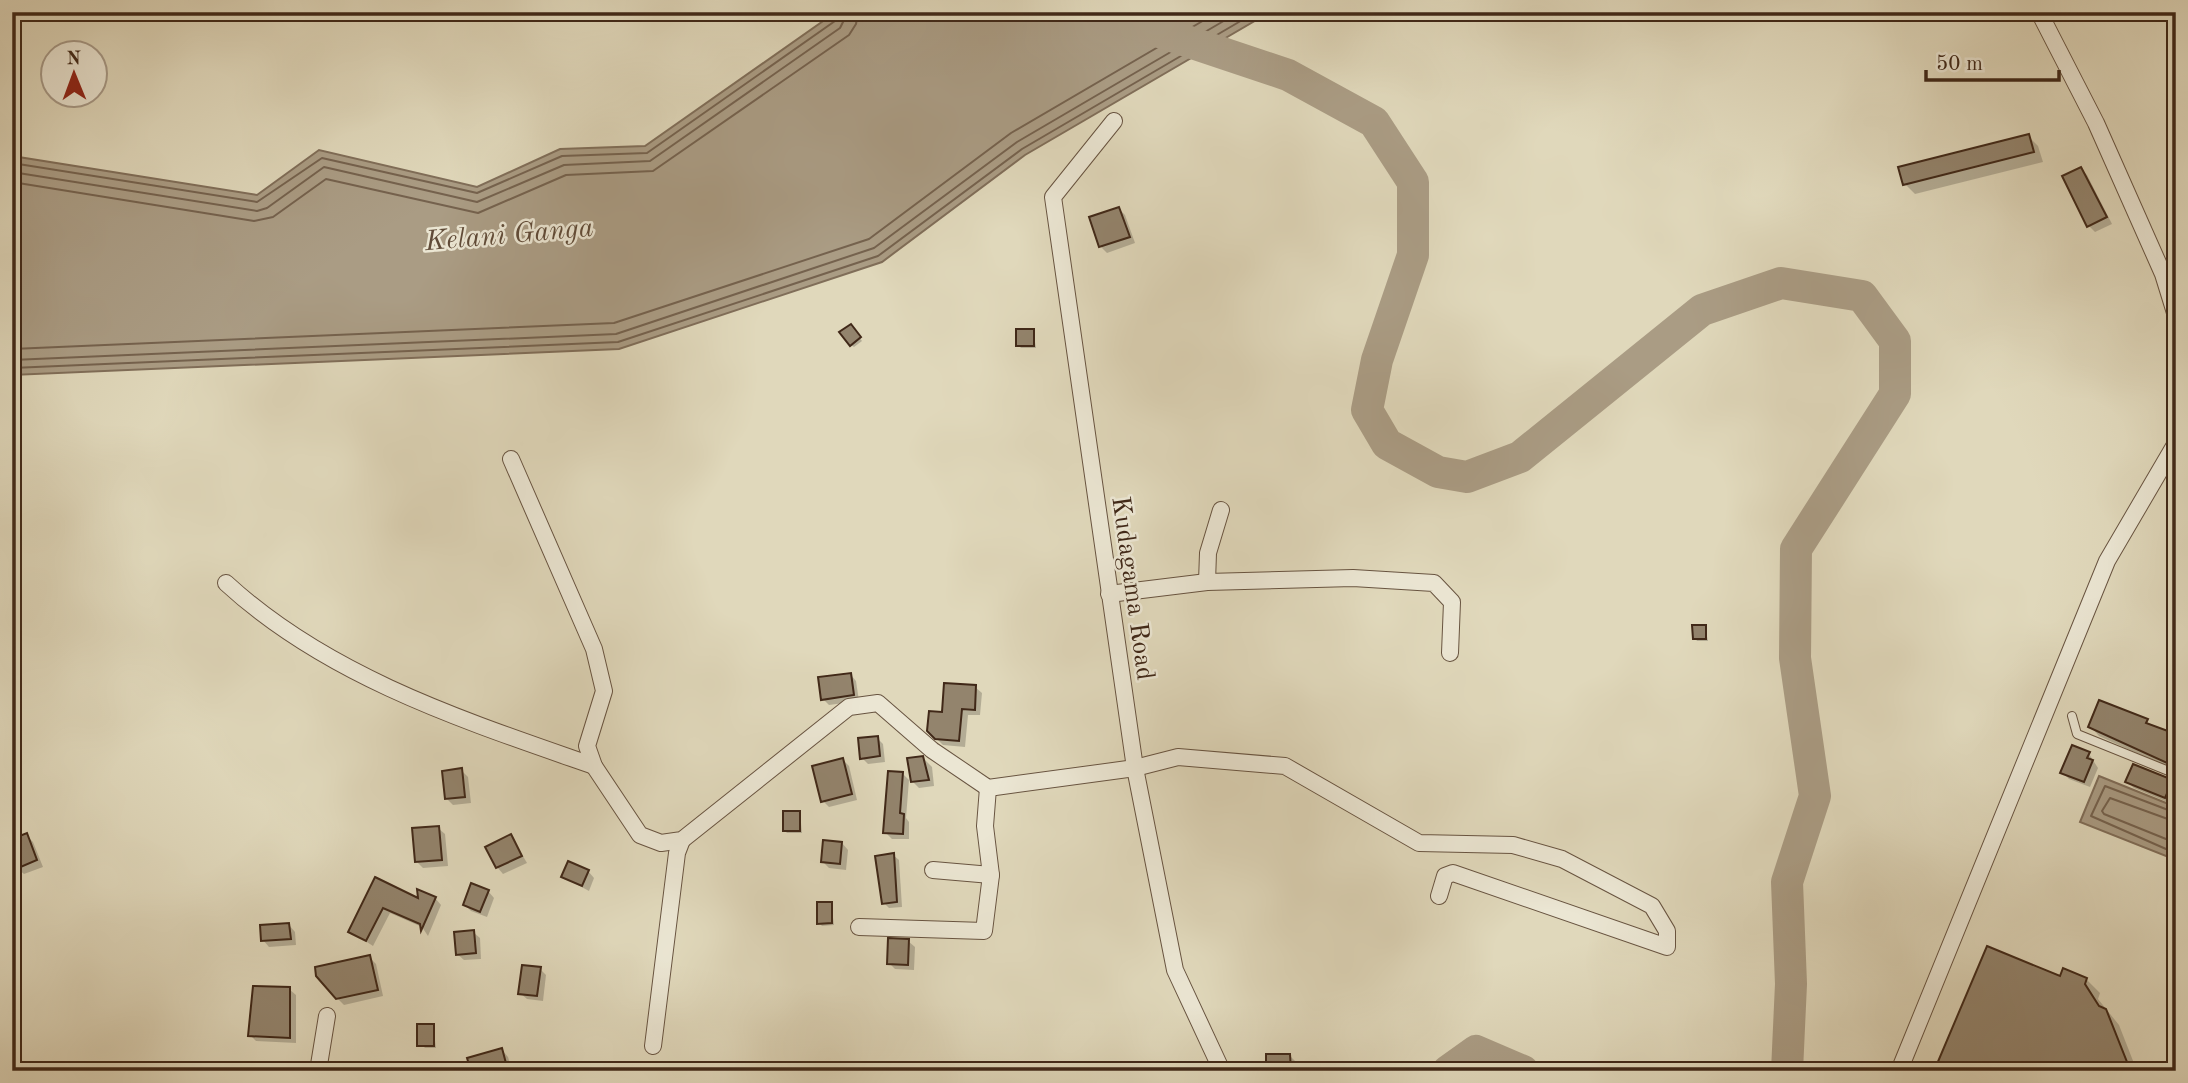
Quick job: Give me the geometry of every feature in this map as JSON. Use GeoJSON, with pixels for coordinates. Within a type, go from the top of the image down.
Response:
{"type":"FeatureCollection","features":[{"type":"Feature","properties":{"kind":"street"},"geometry":{"type":"LineString","coordinates":[[2039,12],[2096,123],[2163,274],[2176,316]]}},
{"type":"Feature","properties":{"kind":"street","name":"Kudagama Road"},"geometry":{"type":"LineString","coordinates":[[1114,121],[1053,197],[1135,768],[1175,970],[1222,1071]]}},
{"type":"Feature","properties":{"kind":"street"},"geometry":{"type":"LineString","coordinates":[[1899,1071],[2107,561],[2176,443]]}},
{"type":"Feature","properties":{"kind":"street"},"geometry":{"type":"LineString","coordinates":[[511,459],[594,649],[604,691],[587,746],[594,766],[640,835],[662,843],[682,840],[849,707],[861,703],[878,703],[932,750],[988,788],[1135,768],[1178,757],[1285,766],[1419,844],[1513,845],[1562,859],[1652,906],[1667,931],[1667,947],[1453,873],[1445,876],[1439,896]]}},
{"type":"Feature","properties":{"kind":"street"},"geometry":{"type":"LineString","coordinates":[[1207,582],[1208,553],[1221,510]]}},
{"type":"Feature","properties":{"kind":"street"},"geometry":{"type":"LineString","coordinates":[[1109,594],[1207,582],[1353,578],[1434,583],[1452,602],[1450,653]]}},
{"type":"Feature","properties":{"kind":"street"},"geometry":{"type":"LineString","coordinates":[[226,583],[262,616],[394,692],[594,766]]}},
{"type":"Feature","properties":{"kind":"street"},"geometry":{"type":"LineString","coordinates":[[859,927],[984,931],[991,875],[985,826],[988,788]]}},
{"type":"Feature","properties":{"kind":"street"},"geometry":{"type":"LineString","coordinates":[[653,1046],[677,853],[682,840]]}},
{"type":"Feature","properties":{"kind":"street"},"geometry":{"type":"LineString","coordinates":[[933,870],[991,875]]}},
{"type":"Feature","properties":{"kind":"street"},"geometry":{"type":"LineString","coordinates":[[318,1071],[327,1016]]}},
{"type":"Feature","properties":{"kind":"lane"},"geometry":{"type":"LineString","coordinates":[[2072,716],[2077,734],[2176,774]]}},
{"type":"Feature","properties":{"kind":"water","name":"Kelani Ganga"},"geometry":{"type":"Polygon","coordinates":[[[836,12],[1270,12],[1025,155],[882,262],[619,349],[12,375],[12,156],[257,195],[319,150],[477,187],[560,149],[645,146],[836,12]]]}},
{"type":"Feature","properties":{"kind":"water"},"geometry":{"type":"Polygon","coordinates":[[[2099,776],[2176,807],[2176,847],[2171,858],[2080,822],[2099,776]]]}},
{"type":"Feature","properties":{"kind":"building"},"geometry":{"type":"Polygon","coordinates":[[[2029,134],[2034,152],[1903,185],[1898,167],[2029,134]]]}},
{"type":"Feature","properties":{"kind":"building"},"geometry":{"type":"Polygon","coordinates":[[[2081,167],[2107,217],[2087,227],[2062,176],[2081,167]]]}},
{"type":"Feature","properties":{"kind":"building"},"geometry":{"type":"Polygon","coordinates":[[[1119,207],[1130,237],[1099,247],[1089,217],[1119,207]]]}},
{"type":"Feature","properties":{"kind":"building"},"geometry":{"type":"Polygon","coordinates":[[[851,324],[861,337],[850,346],[839,332],[851,324]]]}},
{"type":"Feature","properties":{"kind":"building"},"geometry":{"type":"Polygon","coordinates":[[[1016,329],[1034,329],[1034,346],[1016,346],[1016,329]]]}},
{"type":"Feature","properties":{"kind":"building"},"geometry":{"type":"Polygon","coordinates":[[[1692,625],[1706,625],[1706,639],[1693,639],[1692,625]]]}},
{"type":"Feature","properties":{"kind":"building"},"geometry":{"type":"Polygon","coordinates":[[[851,673],[854,695],[821,700],[818,677],[851,673]]]}},
{"type":"Feature","properties":{"kind":"building"},"geometry":{"type":"Polygon","coordinates":[[[944,683],[976,685],[975,710],[962,709],[959,741],[935,739],[927,731],[929,711],[942,712],[944,683]]]}},
{"type":"Feature","properties":{"kind":"building"},"geometry":{"type":"Polygon","coordinates":[[[2099,700],[2148,719],[2146,723],[2176,734],[2176,767],[2088,727],[2099,700]]]}},
{"type":"Feature","properties":{"kind":"building"},"geometry":{"type":"Polygon","coordinates":[[[878,736],[880,756],[860,759],[858,738],[878,736]]]}},
{"type":"Feature","properties":{"kind":"building"},"geometry":{"type":"Polygon","coordinates":[[[2072,745],[2090,752],[2087,758],[2093,760],[2084,782],[2060,773],[2072,745]]]}},
{"type":"Feature","properties":{"kind":"building"},"geometry":{"type":"Polygon","coordinates":[[[923,756],[929,780],[911,782],[907,758],[923,756]]]}},
{"type":"Feature","properties":{"kind":"building"},"geometry":{"type":"Polygon","coordinates":[[[843,758],[852,794],[821,802],[812,766],[843,758]]]}},
{"type":"Feature","properties":{"kind":"building"},"geometry":{"type":"Polygon","coordinates":[[[2133,764],[2173,780],[2165,798],[2125,782],[2133,764]]]}},
{"type":"Feature","properties":{"kind":"building"},"geometry":{"type":"Polygon","coordinates":[[[462,768],[465,797],[445,799],[442,771],[462,768]]]}},
{"type":"Feature","properties":{"kind":"building"},"geometry":{"type":"Polygon","coordinates":[[[888,771],[903,772],[900,813],[904,814],[903,834],[883,833],[888,771]]]}},
{"type":"Feature","properties":{"kind":"building"},"geometry":{"type":"Polygon","coordinates":[[[783,811],[800,811],[800,831],[783,831],[783,811]]]}},
{"type":"Feature","properties":{"kind":"building"},"geometry":{"type":"Polygon","coordinates":[[[439,826],[442,860],[415,862],[412,828],[439,826]]]}},
{"type":"Feature","properties":{"kind":"building"},"geometry":{"type":"Polygon","coordinates":[[[27,833],[37,860],[16,869],[12,860],[12,839],[27,833]]]}},
{"type":"Feature","properties":{"kind":"building"},"geometry":{"type":"Polygon","coordinates":[[[511,834],[522,856],[496,868],[485,847],[511,834]]]}},
{"type":"Feature","properties":{"kind":"building"},"geometry":{"type":"Polygon","coordinates":[[[823,840],[842,842],[840,864],[821,862],[823,840]]]}},
{"type":"Feature","properties":{"kind":"building"},"geometry":{"type":"Polygon","coordinates":[[[894,853],[897,902],[882,904],[875,856],[894,853]]]}},
{"type":"Feature","properties":{"kind":"building"},"geometry":{"type":"Polygon","coordinates":[[[568,861],[589,870],[582,886],[561,877],[568,861]]]}},
{"type":"Feature","properties":{"kind":"building"},"geometry":{"type":"Polygon","coordinates":[[[375,877],[418,898],[417,889],[436,897],[421,931],[420,924],[383,908],[366,941],[348,932],[375,877]]]}},
{"type":"Feature","properties":{"kind":"building"},"geometry":{"type":"Polygon","coordinates":[[[471,883],[489,890],[480,912],[463,905],[471,883]]]}},
{"type":"Feature","properties":{"kind":"building"},"geometry":{"type":"Polygon","coordinates":[[[817,902],[832,902],[832,923],[817,924],[817,902]]]}},
{"type":"Feature","properties":{"kind":"building"},"geometry":{"type":"Polygon","coordinates":[[[289,923],[291,939],[261,941],[260,925],[289,923]]]}},
{"type":"Feature","properties":{"kind":"building"},"geometry":{"type":"Polygon","coordinates":[[[474,930],[476,953],[456,955],[454,932],[474,930]]]}},
{"type":"Feature","properties":{"kind":"building"},"geometry":{"type":"Polygon","coordinates":[[[888,938],[909,939],[908,965],[887,964],[888,938]]]}},
{"type":"Feature","properties":{"kind":"building"},"geometry":{"type":"Polygon","coordinates":[[[1987,946],[2060,976],[2063,968],[2087,978],[2085,984],[2099,1006],[2106,1009],[2127,1062],[2123,1071],[1934,1071],[1987,946]]]}},
{"type":"Feature","properties":{"kind":"building"},"geometry":{"type":"Polygon","coordinates":[[[370,955],[378,990],[336,999],[316,976],[315,967],[370,955]]]}},
{"type":"Feature","properties":{"kind":"building"},"geometry":{"type":"Polygon","coordinates":[[[522,965],[541,967],[537,996],[518,994],[522,965]]]}},
{"type":"Feature","properties":{"kind":"building"},"geometry":{"type":"Polygon","coordinates":[[[253,986],[290,987],[290,1038],[248,1036],[253,986]]]}},
{"type":"Feature","properties":{"kind":"building"},"geometry":{"type":"Polygon","coordinates":[[[417,1024],[434,1024],[434,1046],[417,1046],[417,1024]]]}},
{"type":"Feature","properties":{"kind":"building"},"geometry":{"type":"Polygon","coordinates":[[[502,1048],[508,1071],[471,1071],[467,1058],[502,1048]]]}},
{"type":"Feature","properties":{"kind":"building"},"geometry":{"type":"Polygon","coordinates":[[[1266,1054],[1290,1054],[1291,1071],[1266,1071],[1266,1054]]]}},
{"type":"Feature","properties":{"kind":"waterway"},"geometry":{"type":"LineString","coordinates":[[1100,12],[1288,75],[1374,122],[1413,182],[1413,255],[1377,360],[1367,410],[1387,444],[1438,472],[1467,477],[1520,457],[1702,310],[1781,283],[1862,296],[1895,341],[1895,394],[1796,549],[1795,658],[1815,796],[1787,882],[1791,984],[1787,1071]]}},
{"type":"Feature","properties":{"kind":"waterway"},"geometry":{"type":"LineString","coordinates":[[1448,1071],[1476,1051],[1523,1071]]}}]}
